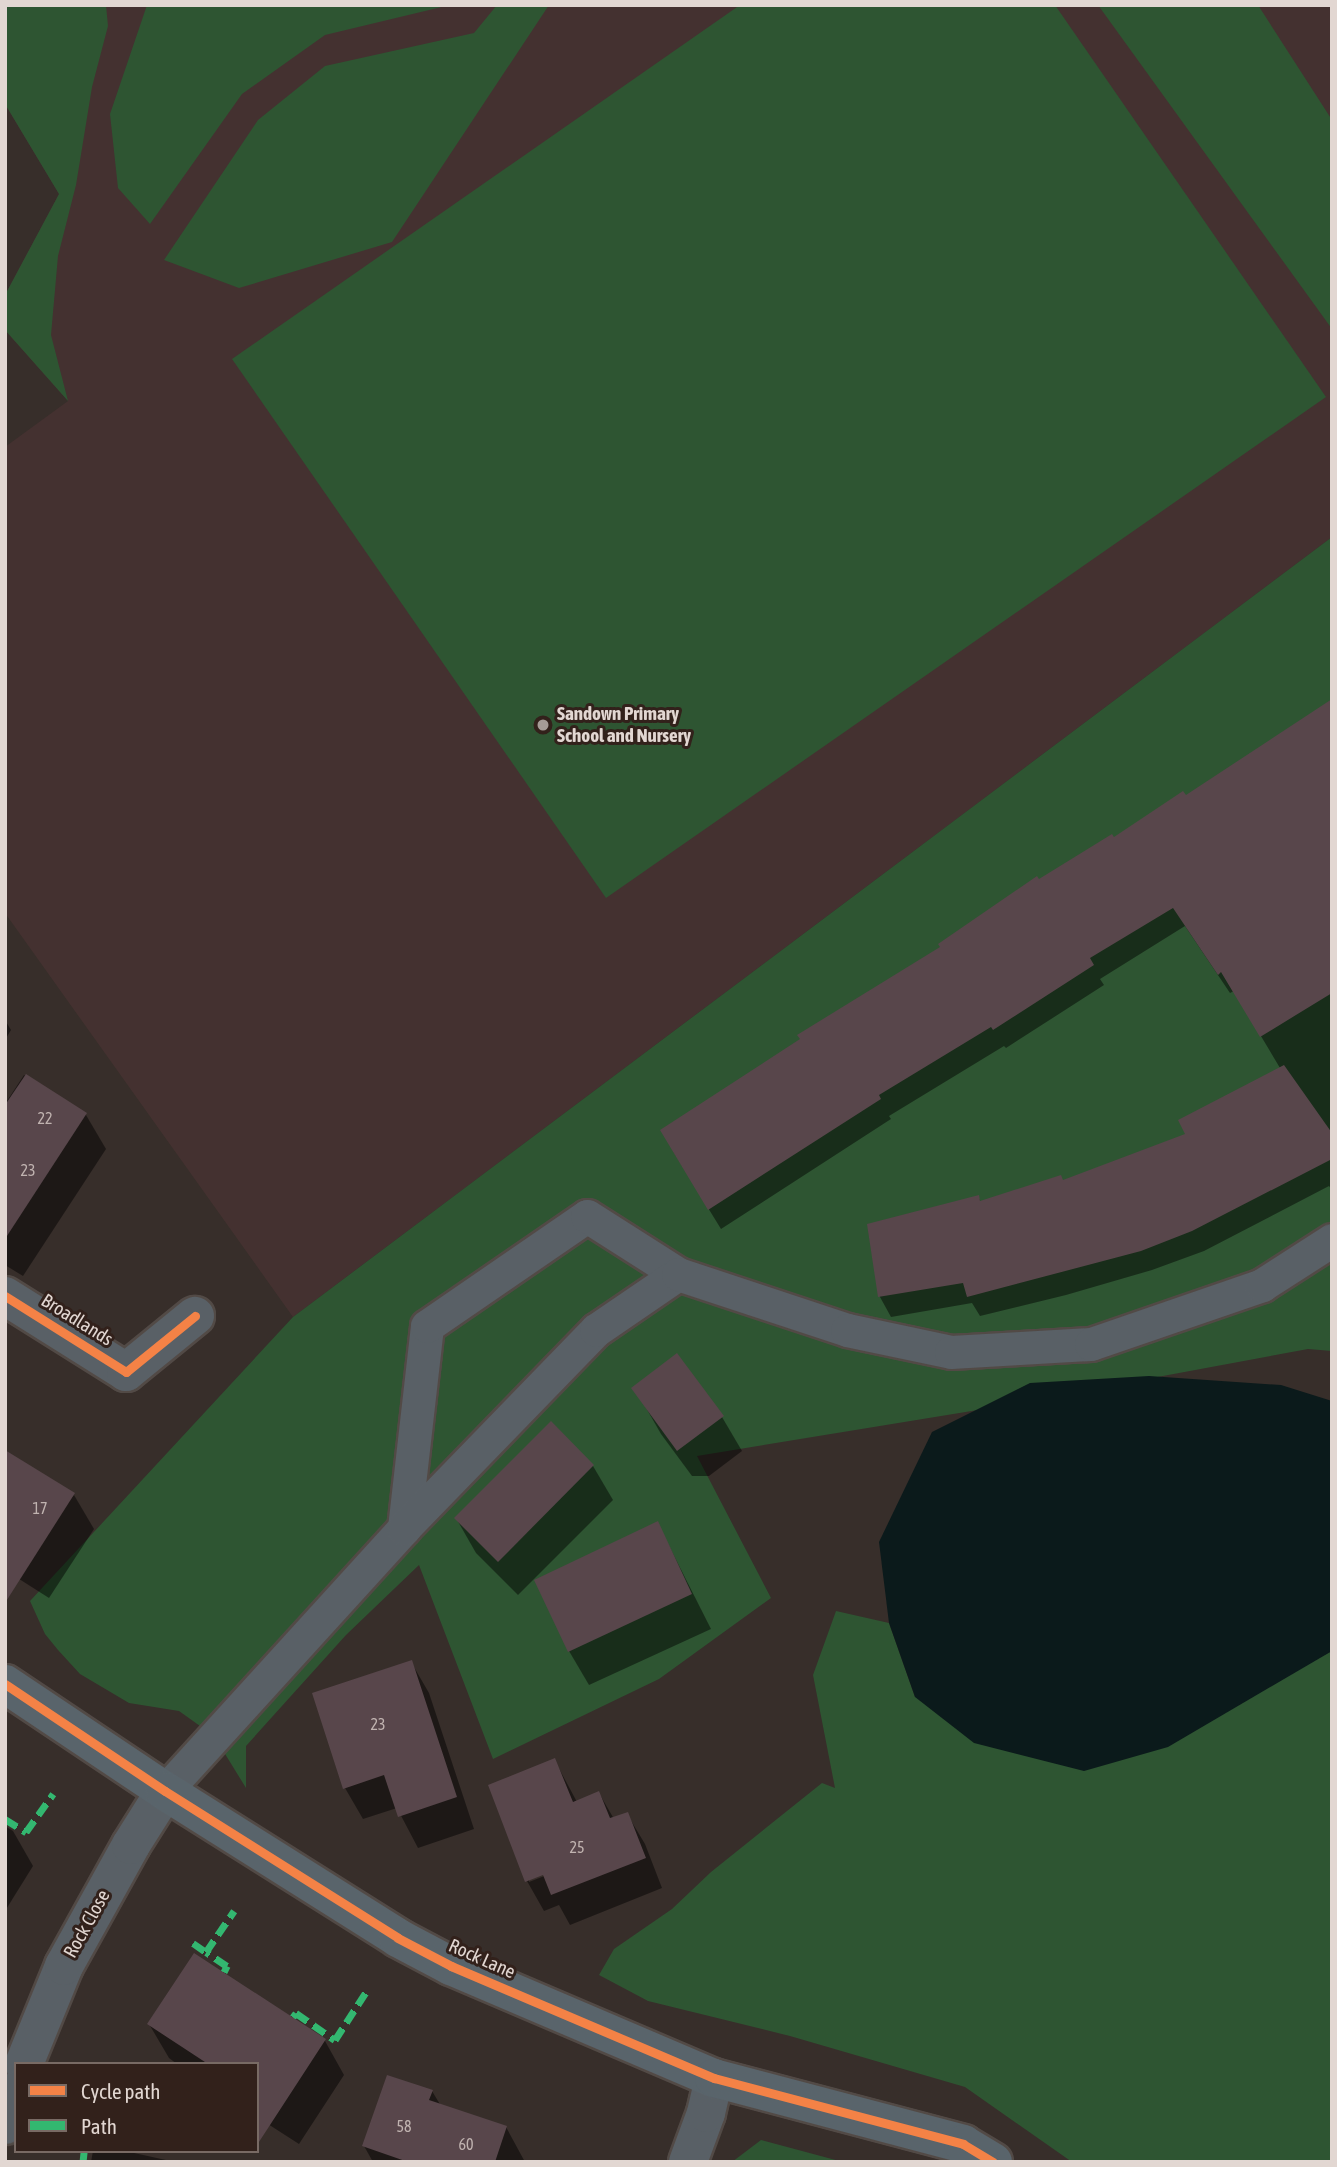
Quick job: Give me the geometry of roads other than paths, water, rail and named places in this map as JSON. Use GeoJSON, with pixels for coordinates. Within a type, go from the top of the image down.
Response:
{"type":"FeatureCollection","features":[{"type":"Feature","properties":{"kind":"street","name":"Broadlands"},"geometry":{"type":"LineString","coordinates":[[5,1296],[126,1373],[195,1316]]}},
{"type":"Feature","properties":{"kind":"street","name":"Rock Lane"},"geometry":{"type":"LineString","coordinates":[[5,1685],[165,1791],[398,1938],[451,1966],[714,2078],[963,2144],[993,2162]]}},
{"type":"Feature","properties":{"kind":"street","name":"Rock Close"},"geometry":{"type":"LineString","coordinates":[[25,2062],[64,1966],[131,1845],[165,1791]]}},
{"type":"Feature","properties":{"kind":"street"},"geometry":{"type":"LineString","coordinates":[[688,2162],[706,2113],[714,2078]]}},
{"type":"Feature","properties":{"kind":"street"},"geometry":{"type":"LineString","coordinates":[[5,2125],[14,2097]]}},
{"type":"Feature","properties":{"kind":"lane"},"geometry":{"type":"LineString","coordinates":[[404,1528],[427,1326],[587,1216],[678,1274],[847,1330],[951,1352],[1091,1344],[1262,1285],[1332,1241]]}},
{"type":"Feature","properties":{"kind":"lane"},"geometry":{"type":"LineString","coordinates":[[165,1791],[404,1528],[596,1330],[678,1274]]}},
{"type":"Feature","properties":{"kind":"place","name":"Sandown Primary School and Nursery"},"geometry":{"type":"Point","coordinates":[543,725]}}]}
